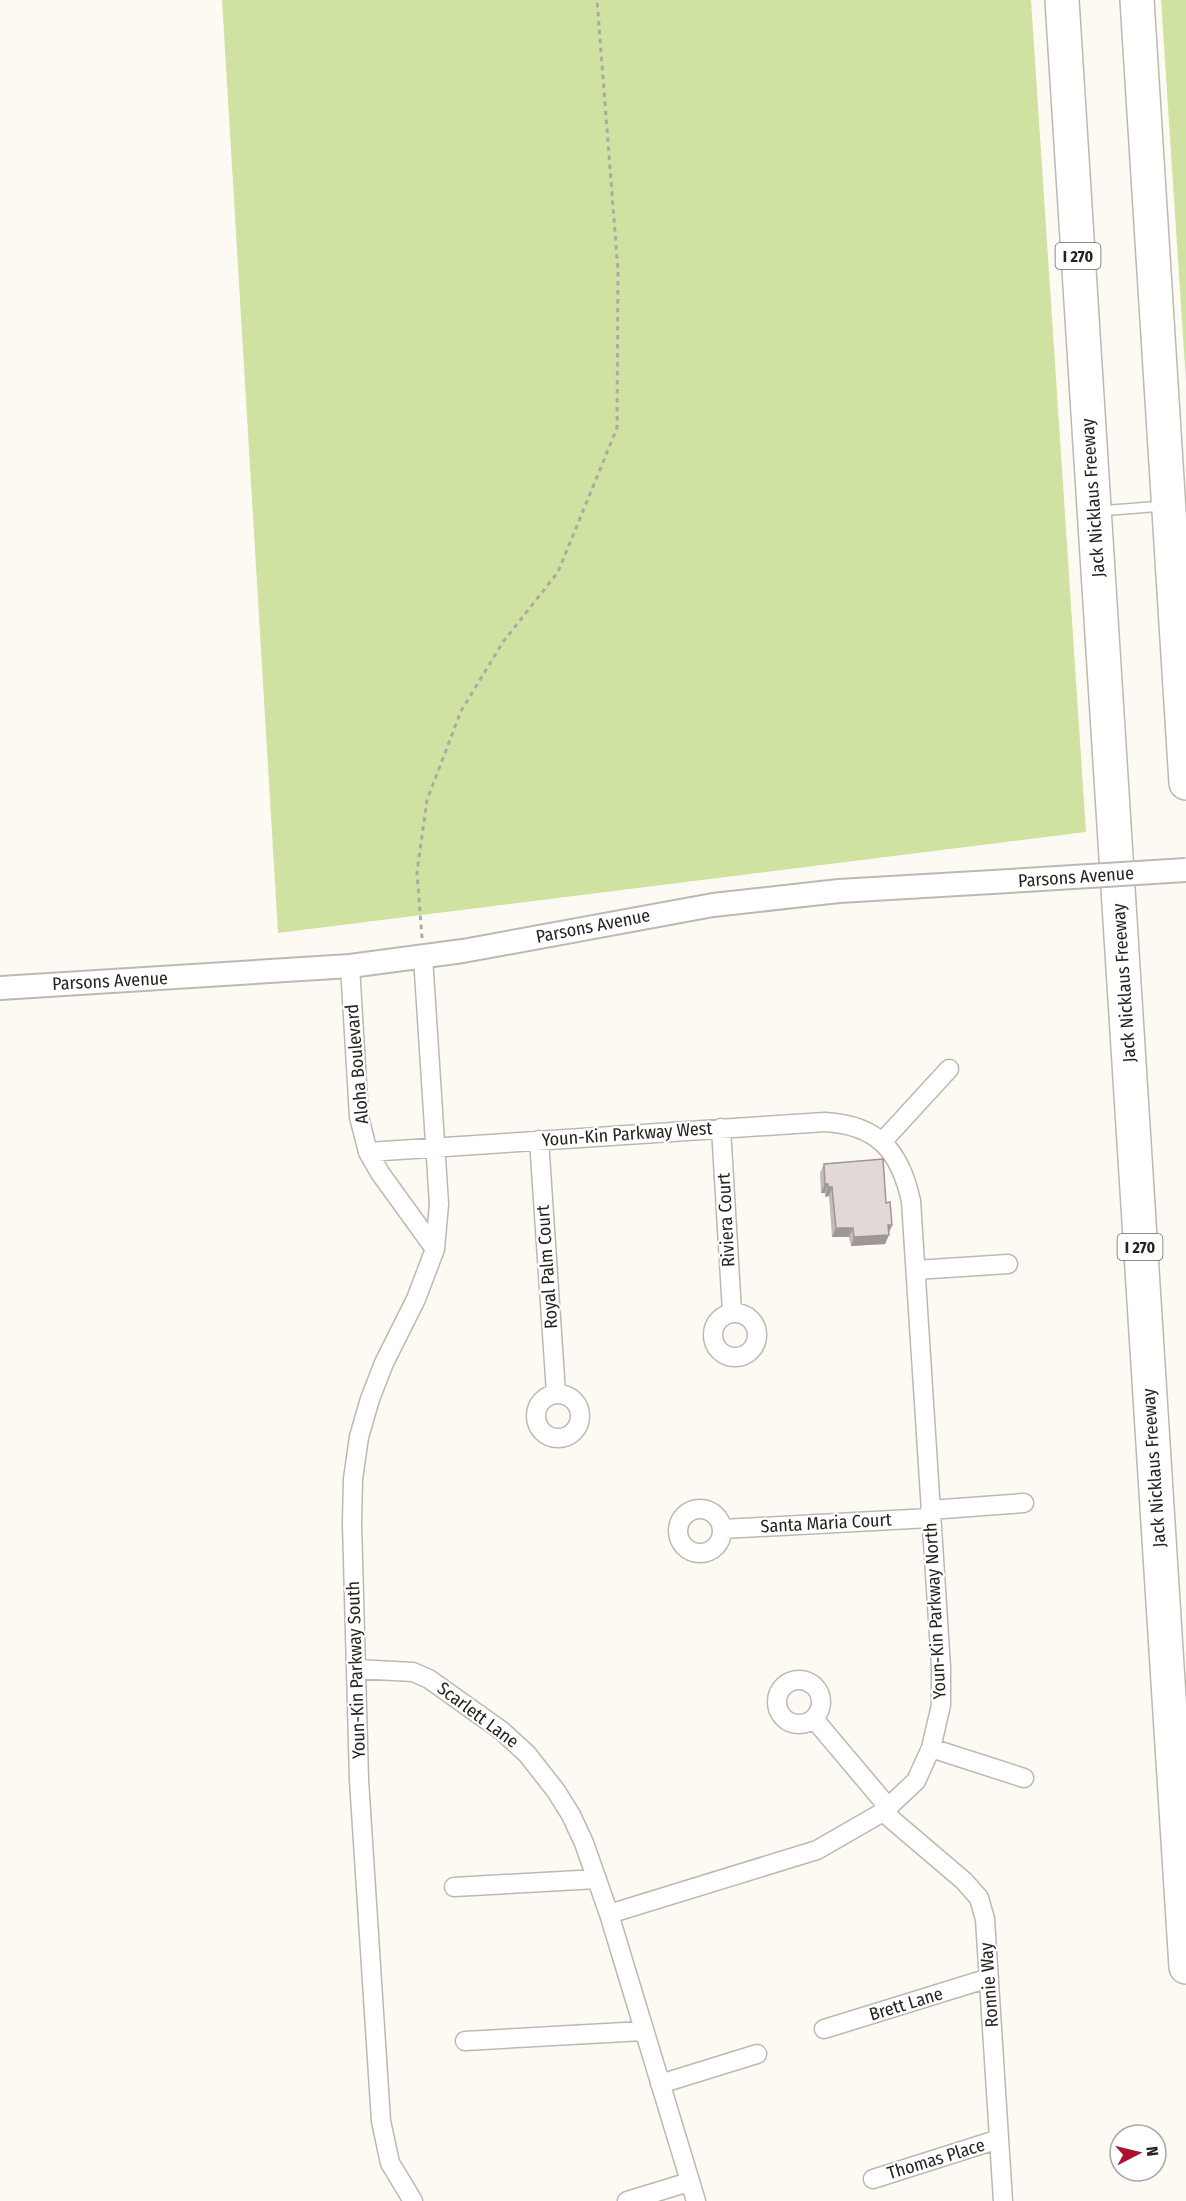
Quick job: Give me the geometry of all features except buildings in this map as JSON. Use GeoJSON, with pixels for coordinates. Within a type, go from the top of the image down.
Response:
{"type":"FeatureCollection","features":[{"type":"Feature","properties":{"kind":"highway","name":"Jack Nicklaus Freeway"},"geometry":{"type":"LineString","coordinates":[[1062,0],[1186,1967]]}},
{"type":"Feature","properties":{"kind":"highway"},"geometry":{"type":"LineString","coordinates":[[1137,0],[1186,783]]}},
{"type":"Feature","properties":{"kind":"street","name":"Parsons Avenue"},"geometry":{"type":"LineString","coordinates":[[0,988],[350,966],[423,957],[673,910],[839,891],[1186,870]]}},
{"type":"Feature","properties":{"kind":"street"},"geometry":{"type":"LineString","coordinates":[[423,957],[436,1147]]}},
{"type":"Feature","properties":{"kind":"street","name":"Aloha Boulevard"},"geometry":{"type":"LineString","coordinates":[[350,966],[359,1117],[368,1152],[380,1173],[435,1249]]}},
{"type":"Feature","properties":{"kind":"street"},"geometry":{"type":"LineString","coordinates":[[882,1142],[949,1069]]}},
{"type":"Feature","properties":{"kind":"street","name":"Youn-Kin Parkway West"},"geometry":{"type":"LineString","coordinates":[[368,1152],[825,1122],[856,1126],[882,1142]]}},
{"type":"Feature","properties":{"kind":"street","name":"Riviera Court"},"geometry":{"type":"LineString","coordinates":[[721,1128],[732,1312]]}},
{"type":"Feature","properties":{"kind":"street","name":"Royal Palm Court"},"geometry":{"type":"LineString","coordinates":[[538,1140],[555,1393]]}},
{"type":"Feature","properties":{"kind":"street","name":"Youn-Kin Parkway North"},"geometry":{"type":"LineString","coordinates":[[609,1914],[817,1850],[886,1810],[916,1781],[931,1748],[941,1705],[940,1644],[912,1202],[908,1185],[893,1153],[882,1142]]}},
{"type":"Feature","properties":{"kind":"street","name":"Youn-Kin Parkway South"},"geometry":{"type":"LineString","coordinates":[[413,2201],[390,2163],[381,2121],[360,1803],[351,1523],[353,1479],[359,1437],[370,1399],[384,1363],[416,1299],[435,1249],[439,1204],[436,1147]]}},
{"type":"Feature","properties":{"kind":"street"},"geometry":{"type":"LineString","coordinates":[[915,1270],[1008,1264]]}},
{"type":"Feature","properties":{"kind":"street","name":"Santa Maria Court"},"geometry":{"type":"LineString","coordinates":[[723,1529],[930,1514],[1024,1503]]}},
{"type":"Feature","properties":{"kind":"street","name":"Scarlett Lane"},"geometry":{"type":"LineString","coordinates":[[356,1669],[395,1670],[421,1675],[502,1731],[527,1754],[556,1791],[571,1815],[584,1843],[609,1914],[696,2201]]}},
{"type":"Feature","properties":{"kind":"street","name":"Ronnie Way"},"geometry":{"type":"LineString","coordinates":[[814,1719],[886,1810],[964,1881],[979,1898],[985,1919],[1003,2201]]}},
{"type":"Feature","properties":{"kind":"street"},"geometry":{"type":"LineString","coordinates":[[931,1748],[1024,1778]]}},
{"type":"Feature","properties":{"kind":"street"},"geometry":{"type":"LineString","coordinates":[[454,1887],[597,1880]]}},
{"type":"Feature","properties":{"kind":"street","name":"Brett Lane"},"geometry":{"type":"LineString","coordinates":[[824,2029],[989,1978]]}},
{"type":"Feature","properties":{"kind":"street"},"geometry":{"type":"LineString","coordinates":[[465,2041],[643,2031]]}},
{"type":"Feature","properties":{"kind":"street"},"geometry":{"type":"LineString","coordinates":[[660,2084],[757,2054]]}},
{"type":"Feature","properties":{"kind":"street","name":"Thomas Place"},"geometry":{"type":"LineString","coordinates":[[873,2179],[999,2139]]}},
{"type":"Feature","properties":{"kind":"street"},"geometry":{"type":"LineString","coordinates":[[627,2201],[689,2182]]}},
{"type":"Feature","properties":{"kind":"lane"},"geometry":{"type":"LineString","coordinates":[[1093,512],[1168,506]]}},
{"type":"Feature","properties":{"kind":"path"},"geometry":{"type":"LineString","coordinates":[[423,957],[417,872],[428,800],[461,711],[503,642],[558,572],[617,428],[618,272],[597,0]]}},
{"type":"Feature","properties":{"kind":"green space"},"geometry":{"type":"Polygon","coordinates":[[[222,0],[1031,0],[1086,832],[278,933],[222,0]]]}},
{"type":"Feature","properties":{"kind":"green space"},"geometry":{"type":"Polygon","coordinates":[[[1161,0],[1186,0],[1186,382],[1161,0]]]}}]}
